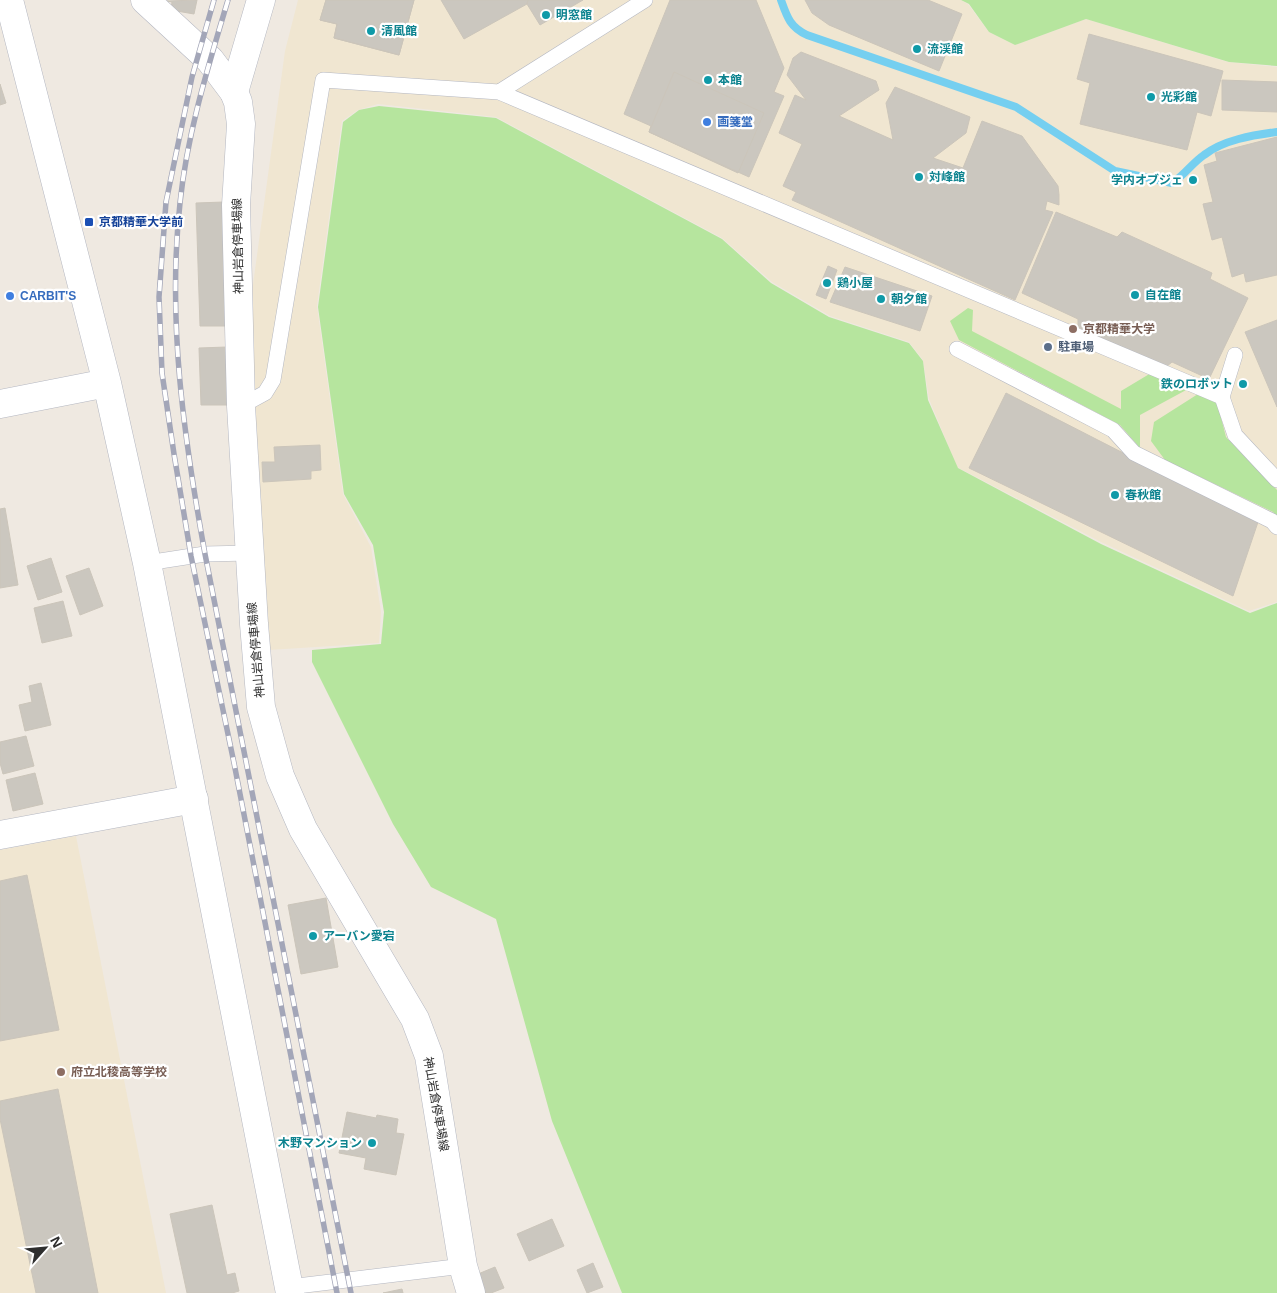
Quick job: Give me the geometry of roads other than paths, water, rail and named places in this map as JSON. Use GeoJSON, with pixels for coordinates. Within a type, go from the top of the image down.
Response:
{"type":"FeatureCollection","features":[{"type":"Feature","properties":{"kind":"street"},"geometry":{"type":"LineString","coordinates":[[9,0],[107,383],[147,563],[290,1290]]}},
{"type":"Feature","properties":{"kind":"street","name":"神山岩倉停車場線"},"geometry":{"type":"LineString","coordinates":[[146,0],[210,60],[234,92],[241,124],[236,205],[241,406],[261,707],[280,776],[303,829],[415,1018],[429,1056],[463,1266],[471,1293]]}},
{"type":"Feature","properties":{"kind":"street"},"geometry":{"type":"LineString","coordinates":[[234,92],[262,0]]}},
{"type":"Feature","properties":{"kind":"street"},"geometry":{"type":"LineString","coordinates":[[0,404],[107,383]]}},
{"type":"Feature","properties":{"kind":"street"},"geometry":{"type":"LineString","coordinates":[[0,834],[194,799]]}},
{"type":"Feature","properties":{"kind":"lane"},"geometry":{"type":"LineString","coordinates":[[499,92],[630,5],[645,0]]}},
{"type":"Feature","properties":{"kind":"lane"},"geometry":{"type":"LineString","coordinates":[[241,406],[265,392],[273,380],[323,80],[499,92],[1222,397]]}},
{"type":"Feature","properties":{"kind":"lane"},"geometry":{"type":"LineString","coordinates":[[957,349],[1114,430],[1134,453],[1272,520],[1277,527]]}},
{"type":"Feature","properties":{"kind":"lane"},"geometry":{"type":"LineString","coordinates":[[1235,355],[1222,397],[1235,435],[1277,480]]}},
{"type":"Feature","properties":{"kind":"lane"},"geometry":{"type":"LineString","coordinates":[[147,563],[205,554],[250,552]]}},
{"type":"Feature","properties":{"kind":"lane"},"geometry":{"type":"LineString","coordinates":[[290,1290],[463,1266]]}},
{"type":"Feature","properties":{"kind":"waterway"},"geometry":{"type":"LineString","coordinates":[[781,0],[790,21],[801,32],[1016,107],[1115,171],[1172,183],[1200,158],[1220,146],[1248,137],[1277,132]]}},
{"type":"Feature","properties":{"kind":"railway"},"geometry":{"type":"LineString","coordinates":[[214,0],[192,77],[166,202],[159,297],[162,373],[191,556],[234,763],[337,1293]]}},
{"type":"Feature","properties":{"kind":"railway"},"geometry":{"type":"LineString","coordinates":[[228,0],[193,126],[180,203],[175,291],[184,423],[205,554],[351,1293]]}},
{"type":"Feature","properties":{"kind":"place","name":"明窓館"},"geometry":{"type":"Point","coordinates":[546,15]}},
{"type":"Feature","properties":{"kind":"place","name":"清風館"},"geometry":{"type":"Point","coordinates":[371,31]}},
{"type":"Feature","properties":{"kind":"place","name":"流渓館"},"geometry":{"type":"Point","coordinates":[917,49]}},
{"type":"Feature","properties":{"kind":"place","name":"本館"},"geometry":{"type":"Point","coordinates":[708,80]}},
{"type":"Feature","properties":{"kind":"place","name":"光彩館"},"geometry":{"type":"Point","coordinates":[1151,97]}},
{"type":"Feature","properties":{"kind":"place","name":"画箋堂"},"geometry":{"type":"Point","coordinates":[707,122]}},
{"type":"Feature","properties":{"kind":"place","name":"対峰館"},"geometry":{"type":"Point","coordinates":[919,177]}},
{"type":"Feature","properties":{"kind":"place","name":"学内オブジェ"},"geometry":{"type":"Point","coordinates":[1193,180]}},
{"type":"Feature","properties":{"kind":"place","name":"京都精華大学前"},"geometry":{"type":"Point","coordinates":[89,222]}},
{"type":"Feature","properties":{"kind":"place","name":"鶏小屋"},"geometry":{"type":"Point","coordinates":[827,283]}},
{"type":"Feature","properties":{"kind":"place","name":"自在館"},"geometry":{"type":"Point","coordinates":[1135,295]}},
{"type":"Feature","properties":{"kind":"place","name":"CARBIT'S"},"geometry":{"type":"Point","coordinates":[10,296]}},
{"type":"Feature","properties":{"kind":"place","name":"朝夕館"},"geometry":{"type":"Point","coordinates":[881,299]}},
{"type":"Feature","properties":{"kind":"place","name":"京都精華大学"},"geometry":{"type":"Point","coordinates":[1073,329]}},
{"type":"Feature","properties":{"kind":"place","name":"駐車場"},"geometry":{"type":"Point","coordinates":[1048,347]}},
{"type":"Feature","properties":{"kind":"place","name":"鉄のロボット"},"geometry":{"type":"Point","coordinates":[1243,384]}},
{"type":"Feature","properties":{"kind":"place","name":"春秋館"},"geometry":{"type":"Point","coordinates":[1115,495]}},
{"type":"Feature","properties":{"kind":"place","name":"アーバン愛宕"},"geometry":{"type":"Point","coordinates":[313,936]}},
{"type":"Feature","properties":{"kind":"place","name":"府立北稜高等学校"},"geometry":{"type":"Point","coordinates":[61,1072]}},
{"type":"Feature","properties":{"kind":"place","name":"木野マンション"},"geometry":{"type":"Point","coordinates":[372,1143]}}]}
